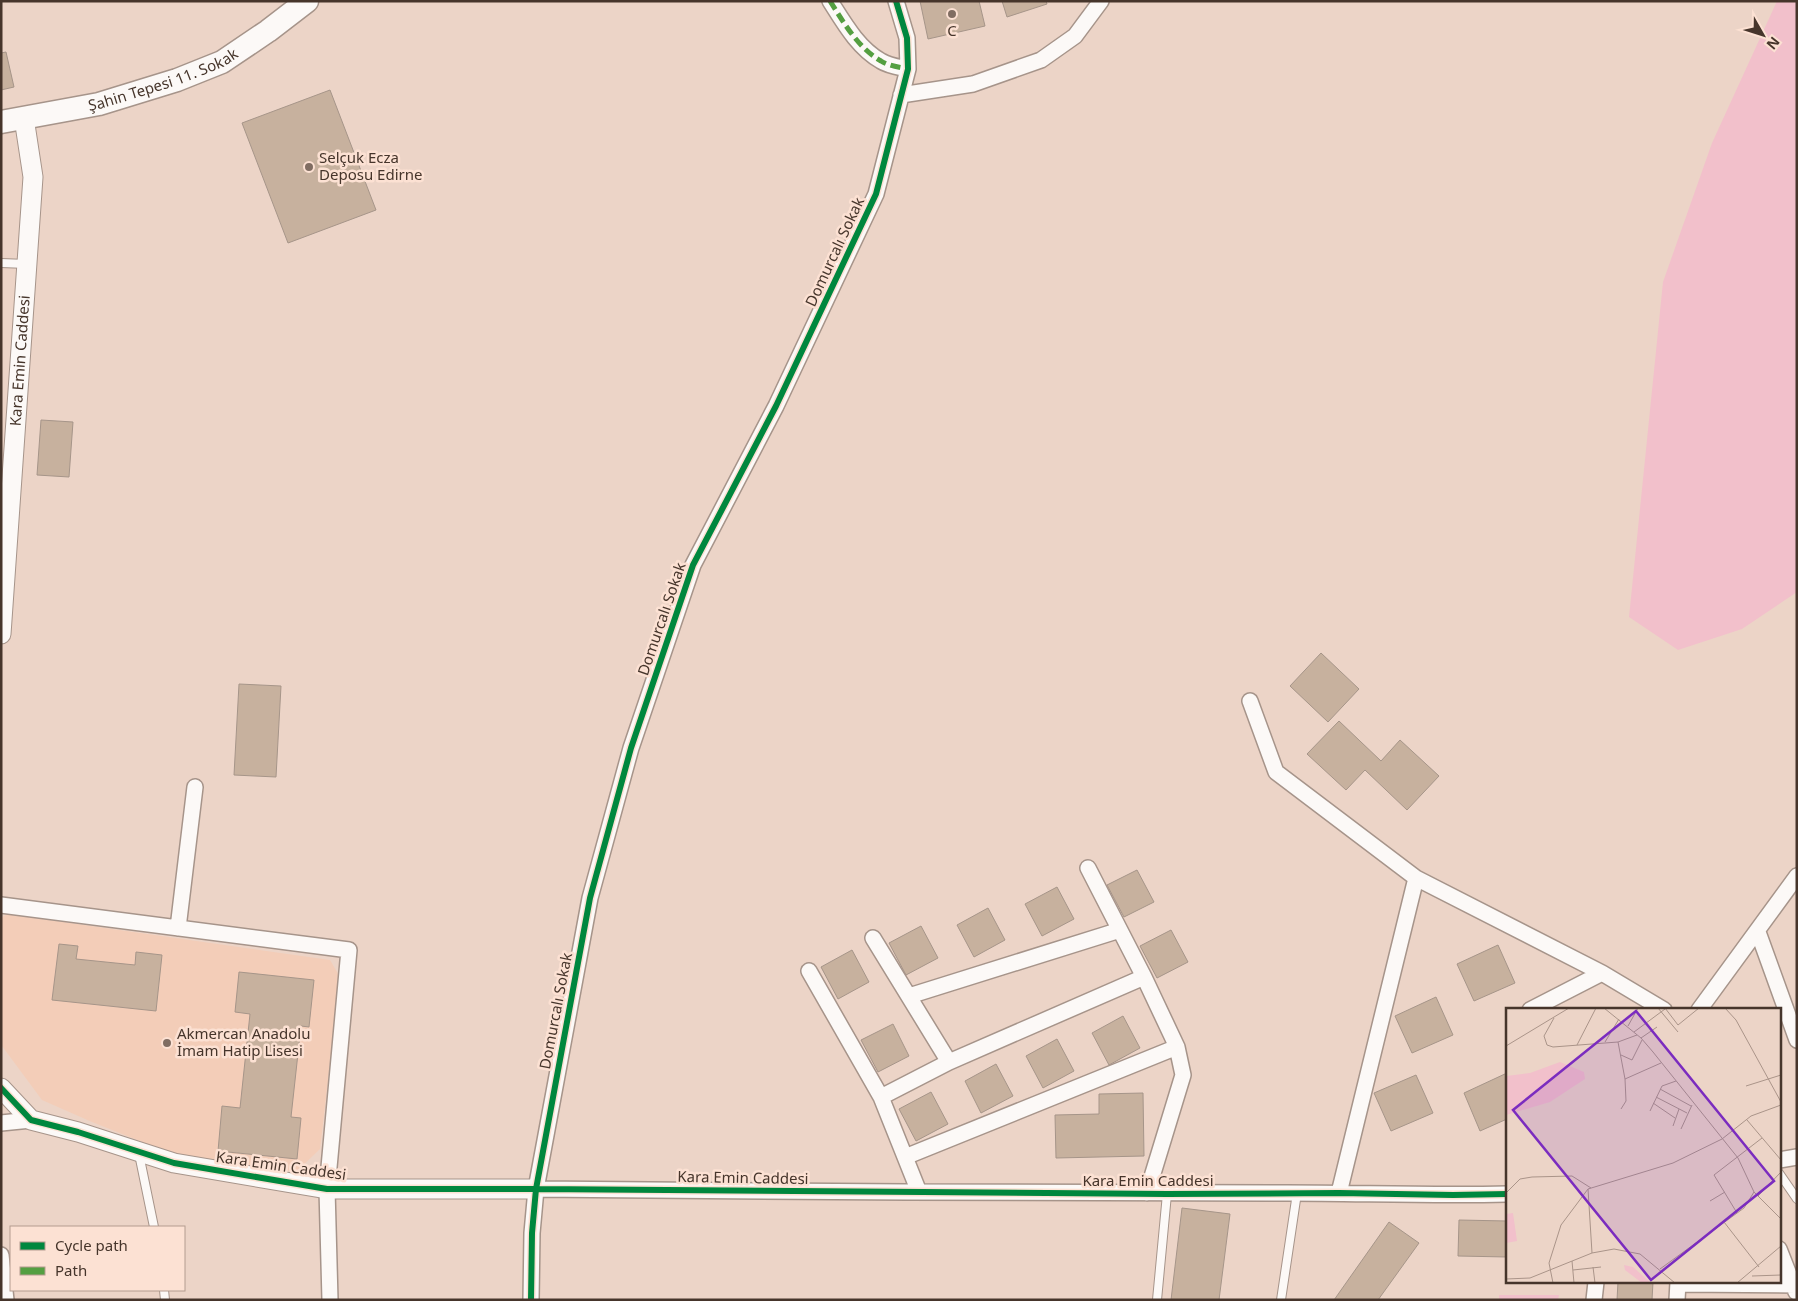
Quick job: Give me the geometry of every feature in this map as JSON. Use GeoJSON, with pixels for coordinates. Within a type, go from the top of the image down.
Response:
{"type":"FeatureCollection","features":[{"type":"Feature","properties":{"kind":"main road","name":"Şahin Tepesi 11. Sokak"},"geometry":{"type":"LineString","coordinates":[[1,122],[99,104],[177,80],[222,62],[268,31],[307,1]]}},
{"type":"Feature","properties":{"kind":"street"},"geometry":{"type":"LineString","coordinates":[[830,1],[848,29],[868,52],[883,62],[908,69]]}},
{"type":"Feature","properties":{"kind":"street","name":"Domurcalı Sokak"},"geometry":{"type":"LineString","coordinates":[[530,1300],[532,1233],[536,1189],[590,898],[631,748],[693,565],[776,406],[876,194],[908,69],[907,38],[896,1]]}},
{"type":"Feature","properties":{"kind":"street"},"geometry":{"type":"LineString","coordinates":[[901,95],[973,84],[1041,60],[1075,36],[1101,1]]}},
{"type":"Feature","properties":{"kind":"street","name":"Kara Emin Caddesi"},"geometry":{"type":"LineString","coordinates":[[1,634],[33,177],[24,118]]}},
{"type":"Feature","properties":{"kind":"street"},"geometry":{"type":"LineString","coordinates":[[1250,701],[1276,772],[1416,878],[1602,973],[1661,1008]]}},
{"type":"Feature","properties":{"kind":"street"},"geometry":{"type":"LineString","coordinates":[[178,928],[195,787]]}},
{"type":"Feature","properties":{"kind":"street"},"geometry":{"type":"LineString","coordinates":[[1088,868],[1144,977],[1177,1047],[1183,1075],[1147,1193]]}},
{"type":"Feature","properties":{"kind":"street"},"geometry":{"type":"LineString","coordinates":[[1701,1008],[1797,876]]}},
{"type":"Feature","properties":{"kind":"street"},"geometry":{"type":"LineString","coordinates":[[1339,1193],[1416,878]]}},
{"type":"Feature","properties":{"kind":"street"},"geometry":{"type":"LineString","coordinates":[[1,905],[349,950],[327,1189],[330,1300]]}},
{"type":"Feature","properties":{"kind":"street"},"geometry":{"type":"LineString","coordinates":[[909,996],[1120,930]]}},
{"type":"Feature","properties":{"kind":"street"},"geometry":{"type":"LineString","coordinates":[[1758,932],[1797,1040]]}},
{"type":"Feature","properties":{"kind":"street"},"geometry":{"type":"LineString","coordinates":[[873,938],[948,1062]]}},
{"type":"Feature","properties":{"kind":"street"},"geometry":{"type":"LineString","coordinates":[[809,971],[881,1097],[919,1192]]}},
{"type":"Feature","properties":{"kind":"street"},"geometry":{"type":"LineString","coordinates":[[1534,1008],[1602,973]]}},
{"type":"Feature","properties":{"kind":"street"},"geometry":{"type":"LineString","coordinates":[[881,1097],[948,1062],[1144,977]]}},
{"type":"Feature","properties":{"kind":"street"},"geometry":{"type":"LineString","coordinates":[[905,1157],[1177,1047]]}},
{"type":"Feature","properties":{"kind":"street"},"geometry":{"type":"LineString","coordinates":[[1,1088],[31,1120]]}},
{"type":"Feature","properties":{"kind":"street","name":"Kara Emin Caddesi"},"geometry":{"type":"LineString","coordinates":[[31,1120],[78,1132],[174,1163],[327,1189],[1506,1194]]}},
{"type":"Feature","properties":{"kind":"street"},"geometry":{"type":"LineString","coordinates":[[1,1123],[31,1120]]}},
{"type":"Feature","properties":{"kind":"street"},"geometry":{"type":"LineString","coordinates":[[1780,1160],[1797,1157]]}},
{"type":"Feature","properties":{"kind":"street"},"geometry":{"type":"LineString","coordinates":[[1698,1284],[1796,1289],[1780,1251]]}},
{"type":"Feature","properties":{"kind":"street"},"geometry":{"type":"LineString","coordinates":[[1,1255],[6,1300]]}},
{"type":"Feature","properties":{"kind":"street"},"geometry":{"type":"LineString","coordinates":[[1594,1300],[1596,1284]]}},
{"type":"Feature","properties":{"kind":"street"},"geometry":{"type":"LineString","coordinates":[[1678,1284],[1678,1300]]}},
{"type":"Feature","properties":{"kind":"lane"},"geometry":{"type":"LineString","coordinates":[[1,263],[27,264]]}},
{"type":"Feature","properties":{"kind":"lane"},"geometry":{"type":"LineString","coordinates":[[139,1152],[154,1226]]}},
{"type":"Feature","properties":{"kind":"lane"},"geometry":{"type":"LineString","coordinates":[[1780,1174],[1797,1199]]}},
{"type":"Feature","properties":{"kind":"lane"},"geometry":{"type":"LineString","coordinates":[[1281,1300],[1297,1193]]}},
{"type":"Feature","properties":{"kind":"lane"},"geometry":{"type":"LineString","coordinates":[[1157,1300],[1167,1194]]}},
{"type":"Feature","properties":{"kind":"shaded area"},"geometry":{"type":"Polygon","coordinates":[[[1777,1],[1797,1],[1797,592],[1742,629],[1678,650],[1629,617],[1663,282],[1712,143],[1777,1]]]}},
{"type":"Feature","properties":{"kind":"shaded area","name":"Akmercan Anadolu İmam Hatip Lisesi"},"geometry":{"type":"Polygon","coordinates":[[[7,914],[330,960],[340,977],[320,1149],[296,1172],[218,1163],[160,1149],[42,1100],[2,1046],[1,918],[7,914]]]}},
{"type":"Feature","properties":{"kind":"shaded area"},"geometry":{"type":"Polygon","coordinates":[[[1499,1295],[1559,1295],[1558,1300],[1499,1300],[1499,1295]]]}},
{"type":"Feature","properties":{"kind":"building","name":"C"},"geometry":{"type":"Polygon","coordinates":[[[920,1],[979,1],[985,26],[928,39],[920,1]]]}},
{"type":"Feature","properties":{"kind":"building"},"geometry":{"type":"Polygon","coordinates":[[[1002,1],[1046,1],[1047,4],[1007,17],[1002,1]]]}},
{"type":"Feature","properties":{"kind":"building"},"geometry":{"type":"Polygon","coordinates":[[[6,52],[14,87],[1,90],[1,53],[6,52]]]}},
{"type":"Feature","properties":{"kind":"building","name":"Selçuk Ecza Deposu Edirne"},"geometry":{"type":"Polygon","coordinates":[[[330,90],[376,210],[288,243],[242,123],[330,90]]]}},
{"type":"Feature","properties":{"kind":"building"},"geometry":{"type":"Polygon","coordinates":[[[41,420],[73,422],[69,477],[37,475],[41,420]]]}},
{"type":"Feature","properties":{"kind":"building"},"geometry":{"type":"Polygon","coordinates":[[[1321,653],[1359,689],[1328,722],[1290,686],[1321,653]]]}},
{"type":"Feature","properties":{"kind":"building"},"geometry":{"type":"Polygon","coordinates":[[[239,684],[281,686],[276,777],[234,775],[239,684]]]}},
{"type":"Feature","properties":{"kind":"building"},"geometry":{"type":"Polygon","coordinates":[[[1339,721],[1381,761],[1400,740],[1439,776],[1407,810],[1365,770],[1346,790],[1307,754],[1339,721]]]}},
{"type":"Feature","properties":{"kind":"building"},"geometry":{"type":"Polygon","coordinates":[[[1137,870],[1154,902],[1124,917],[1107,885],[1137,870]]]}},
{"type":"Feature","properties":{"kind":"building"},"geometry":{"type":"Polygon","coordinates":[[[1057,887],[1074,919],[1042,936],[1025,904],[1057,887]]]}},
{"type":"Feature","properties":{"kind":"building"},"geometry":{"type":"Polygon","coordinates":[[[988,908],[1005,940],[974,957],[957,925],[988,908]]]}},
{"type":"Feature","properties":{"kind":"building"},"geometry":{"type":"Polygon","coordinates":[[[921,926],[938,958],[906,975],[889,943],[921,926]]]}},
{"type":"Feature","properties":{"kind":"building"},"geometry":{"type":"Polygon","coordinates":[[[1171,930],[1188,962],[1157,978],[1140,946],[1171,930]]]}},
{"type":"Feature","properties":{"kind":"building"},"geometry":{"type":"Polygon","coordinates":[[[59,944],[78,946],[76,959],[135,965],[136,952],[162,955],[156,1011],[52,1000],[59,944]]]}},
{"type":"Feature","properties":{"kind":"building"},"geometry":{"type":"Polygon","coordinates":[[[1498,945],[1515,983],[1474,1001],[1457,964],[1498,945]]]}},
{"type":"Feature","properties":{"kind":"building"},"geometry":{"type":"Polygon","coordinates":[[[852,950],[869,982],[838,999],[821,967],[852,950]]]}},
{"type":"Feature","properties":{"kind":"building"},"geometry":{"type":"Polygon","coordinates":[[[239,972],[314,980],[309,1027],[301,1026],[291,1117],[301,1118],[297,1159],[218,1151],[222,1106],[240,1108],[250,1014],[235,1012],[239,972]]]}},
{"type":"Feature","properties":{"kind":"building"},"geometry":{"type":"Polygon","coordinates":[[[1436,997],[1453,1035],[1412,1053],[1395,1016],[1436,997]]]}},
{"type":"Feature","properties":{"kind":"building"},"geometry":{"type":"Polygon","coordinates":[[[1123,1016],[1140,1048],[1109,1065],[1092,1033],[1123,1016]]]}},
{"type":"Feature","properties":{"kind":"building"},"geometry":{"type":"Polygon","coordinates":[[[893,1024],[909,1056],[878,1072],[861,1040],[893,1024]]]}},
{"type":"Feature","properties":{"kind":"building"},"geometry":{"type":"Polygon","coordinates":[[[1057,1039],[1074,1071],[1043,1088],[1026,1056],[1057,1039]]]}},
{"type":"Feature","properties":{"kind":"building"},"geometry":{"type":"Polygon","coordinates":[[[996,1064],[1013,1096],[981,1113],[965,1081],[996,1064]]]}},
{"type":"Feature","properties":{"kind":"building"},"geometry":{"type":"Polygon","coordinates":[[[1506,1073],[1506,1119],[1480,1131],[1464,1093],[1506,1073]]]}},
{"type":"Feature","properties":{"kind":"building"},"geometry":{"type":"Polygon","coordinates":[[[1416,1075],[1433,1113],[1391,1131],[1374,1093],[1416,1075]]]}},
{"type":"Feature","properties":{"kind":"building"},"geometry":{"type":"Polygon","coordinates":[[[931,1092],[948,1124],[916,1141],[899,1109],[931,1092]]]}},
{"type":"Feature","properties":{"kind":"building"},"geometry":{"type":"Polygon","coordinates":[[[1143,1093],[1144,1156],[1056,1158],[1055,1115],[1099,1114],[1099,1094],[1143,1093]]]}},
{"type":"Feature","properties":{"kind":"building"},"geometry":{"type":"Polygon","coordinates":[[[1182,1208],[1230,1214],[1219,1300],[1171,1300],[1182,1208]]]}},
{"type":"Feature","properties":{"kind":"building"},"geometry":{"type":"Polygon","coordinates":[[[1459,1220],[1506,1221],[1506,1257],[1458,1256],[1459,1220]]]}},
{"type":"Feature","properties":{"kind":"building"},"geometry":{"type":"Polygon","coordinates":[[[1389,1222],[1419,1243],[1378,1300],[1334,1300],[1389,1222]]]}},
{"type":"Feature","properties":{"kind":"building"},"geometry":{"type":"Polygon","coordinates":[[[1618,1284],[1653,1284],[1652,1300],[1617,1300],[1618,1284]]]}},
{"type":"Feature","properties":{"kind":"marked path"},"geometry":{"type":"LineString","coordinates":[[830,1],[858,42],[873,56],[884,63],[908,69]]}},
{"type":"Feature","properties":{"kind":"cycle path"},"geometry":{"type":"LineString","coordinates":[[531,1300],[532,1233],[536,1189],[590,898],[631,748],[693,565],[776,406],[876,194],[908,69],[907,38],[896,1]]}},
{"type":"Feature","properties":{"kind":"cycle path"},"geometry":{"type":"LineString","coordinates":[[1,1088],[31,1120],[78,1132],[174,1163],[327,1189],[1506,1194]]}},
{"type":"Feature","properties":{"kind":"place","name":"C"},"geometry":{"type":"Point","coordinates":[952,14]}},
{"type":"Feature","properties":{"kind":"place","name":"Selçuk Ecza Deposu Edirne"},"geometry":{"type":"Point","coordinates":[309,167]}},
{"type":"Feature","properties":{"kind":"place","name":"Akmercan Anadolu İmam Hatip Lisesi"},"geometry":{"type":"Point","coordinates":[167,1043]}}]}
